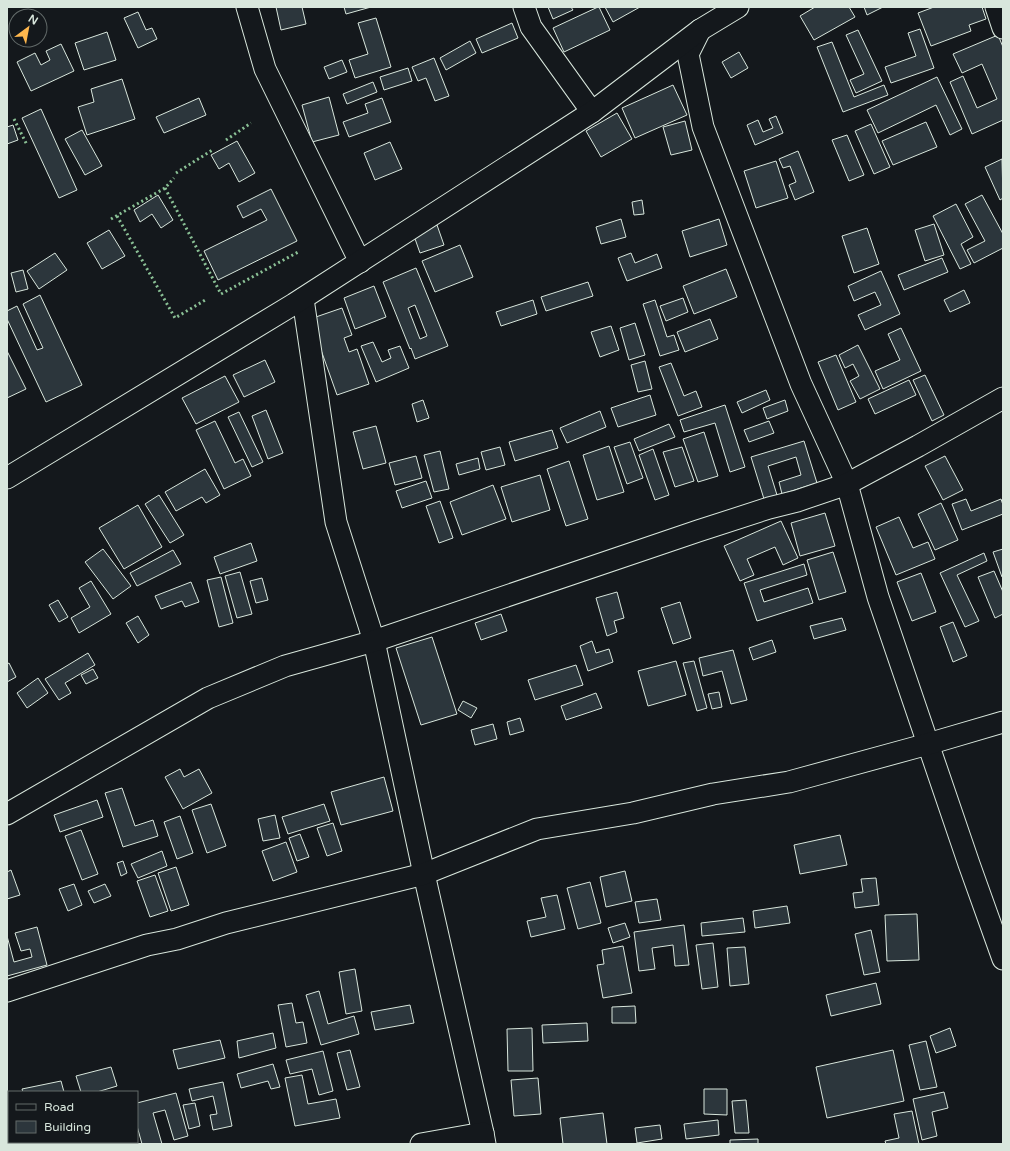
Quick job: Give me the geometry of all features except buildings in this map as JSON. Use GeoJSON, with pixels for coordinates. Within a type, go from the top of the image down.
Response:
{"type":"FeatureCollection","features":[{"type":"Feature","properties":{"kind":"street"},"geometry":{"type":"LineString","coordinates":[[247,7],[265,68],[360,262]]}},
{"type":"Feature","properties":{"kind":"street"},"geometry":{"type":"LineString","coordinates":[[524,7],[531,28],[592,112]]}},
{"type":"Feature","properties":{"kind":"street"},"geometry":{"type":"LineString","coordinates":[[7,478],[303,299],[592,112],[700,30],[738,7]]}},
{"type":"Feature","properties":{"kind":"street"},"geometry":{"type":"LineString","coordinates":[[996,7],[1003,28]]}},
{"type":"Feature","properties":{"kind":"street"},"geometry":{"type":"LineString","coordinates":[[700,30],[688,54],[703,127],[801,384],[847,484],[878,596],[1003,958]]}},
{"type":"Feature","properties":{"kind":"street"},"geometry":{"type":"LineString","coordinates":[[303,299],[336,522],[374,641],[424,874],[484,1138],[421,1144]]}},
{"type":"Feature","properties":{"kind":"street"},"geometry":{"type":"LineString","coordinates":[[7,814],[208,698],[285,666],[374,641],[705,528],[797,501],[847,484],[1003,398]]}},
{"type":"Feature","properties":{"kind":"street"},"geometry":{"type":"LineString","coordinates":[[7,991],[147,945],[177,939],[226,924],[424,874],[537,829],[633,812],[713,794],[789,782],[1003,722]]}},
{"type":"Feature","properties":{"kind":"hedge"},"geometry":{"type":"LineString","coordinates":[[14,119],[27,145]]}},
{"type":"Feature","properties":{"kind":"hedge"},"geometry":{"type":"LineString","coordinates":[[226,140],[251,123]]}},
{"type":"Feature","properties":{"kind":"hedge"},"geometry":{"type":"LineString","coordinates":[[176,173],[214,149]]}},
{"type":"Feature","properties":{"kind":"hedge"},"geometry":{"type":"LineString","coordinates":[[111,219],[165,188],[174,178]]}},
{"type":"Feature","properties":{"kind":"hedge"},"geometry":{"type":"LineString","coordinates":[[165,188],[221,294],[300,251]]}},
{"type":"Feature","properties":{"kind":"hedge"},"geometry":{"type":"LineString","coordinates":[[117,216],[175,318],[207,299]]}}]}
